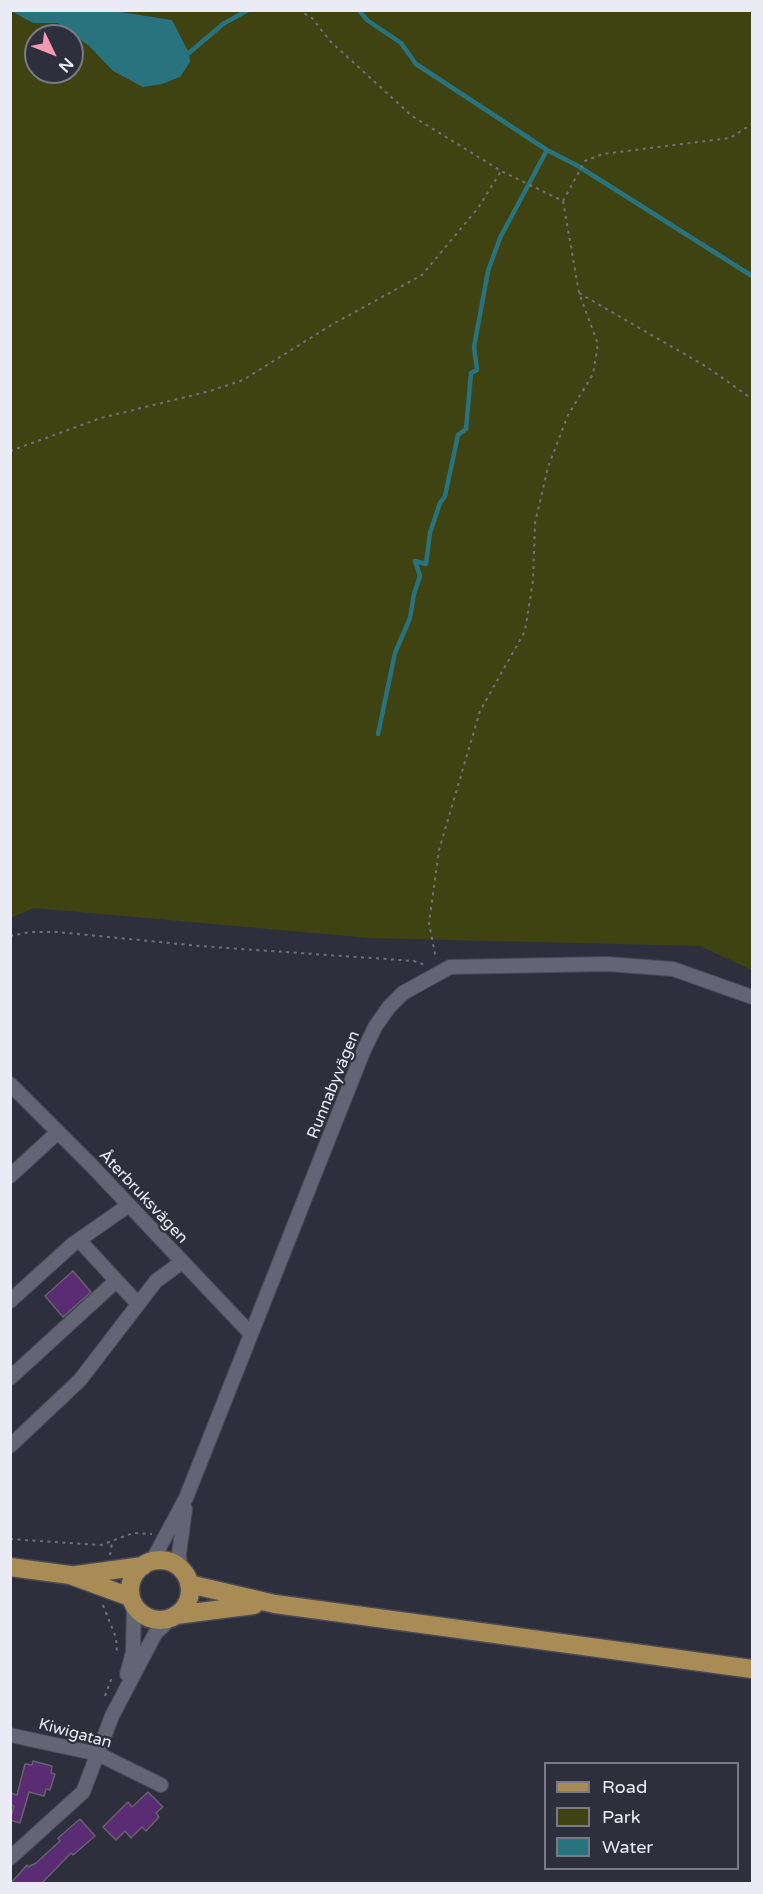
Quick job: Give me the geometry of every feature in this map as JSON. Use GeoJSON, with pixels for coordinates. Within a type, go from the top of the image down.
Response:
{"type":"FeatureCollection","features":[{"type":"Feature","properties":{"kind":"main road"},"geometry":{"type":"LineString","coordinates":[[10,1567],[107,1579],[147,1564],[167,1562],[184,1576],[275,1604],[753,1669]]}},
{"type":"Feature","properties":{"kind":"main road"},"geometry":{"type":"LineString","coordinates":[[132,1601],[132,1579],[147,1564]]}},
{"type":"Feature","properties":{"kind":"main road"},"geometry":{"type":"LineString","coordinates":[[173,1617],[188,1601],[184,1576]]}},
{"type":"Feature","properties":{"kind":"main road"},"geometry":{"type":"LineString","coordinates":[[107,1579],[147,1618],[158,1620],[275,1604]]}},
{"type":"Feature","properties":{"kind":"street","name":"Runnabyvägen"},"geometry":{"type":"LineString","coordinates":[[147,1564],[167,1537],[186,1498],[250,1333],[375,1027],[389,1007],[403,993],[439,971],[468,965],[641,965],[697,976],[753,997]]}},
{"type":"Feature","properties":{"kind":"street","name":"Återbruksvägen"},"geometry":{"type":"LineString","coordinates":[[10,1084],[250,1333]]}},
{"type":"Feature","properties":{"kind":"street"},"geometry":{"type":"LineString","coordinates":[[10,1176],[58,1132]]}},
{"type":"Feature","properties":{"kind":"street"},"geometry":{"type":"LineString","coordinates":[[10,1301],[79,1240],[129,1205]]}},
{"type":"Feature","properties":{"kind":"street"},"geometry":{"type":"LineString","coordinates":[[79,1240],[138,1304]]}},
{"type":"Feature","properties":{"kind":"street"},"geometry":{"type":"LineString","coordinates":[[10,1446],[80,1380],[156,1281],[182,1262]]}},
{"type":"Feature","properties":{"kind":"street"},"geometry":{"type":"LineString","coordinates":[[10,1378],[117,1281]]}},
{"type":"Feature","properties":{"kind":"street","name":"Runnabyvägen"},"geometry":{"type":"LineString","coordinates":[[184,1576],[179,1554],[186,1498]]}},
{"type":"Feature","properties":{"kind":"street"},"geometry":{"type":"LineString","coordinates":[[120,1702],[133,1652],[132,1601]]}},
{"type":"Feature","properties":{"kind":"street"},"geometry":{"type":"LineString","coordinates":[[10,1858],[80,1797],[120,1702],[155,1634],[173,1617]]}},
{"type":"Feature","properties":{"kind":"street","name":"Kiwigatan"},"geometry":{"type":"LineString","coordinates":[[10,1735],[98,1754],[161,1785]]}},
{"type":"Feature","properties":{"kind":"path"},"geometry":{"type":"LineString","coordinates":[[298,10],[312,18],[330,41],[412,116],[501,171],[563,201]]}},
{"type":"Feature","properties":{"kind":"path"},"geometry":{"type":"LineString","coordinates":[[439,971],[429,923],[439,850],[480,711],[525,632],[533,581],[535,523],[548,467],[568,415],[593,374],[598,344],[579,293],[563,201],[585,160],[603,154],[730,138],[753,124]]}},
{"type":"Feature","properties":{"kind":"path"},"geometry":{"type":"LineString","coordinates":[[10,451],[101,418],[210,391],[243,380],[333,324],[422,275],[478,208],[501,171]]}},
{"type":"Feature","properties":{"kind":"path"},"geometry":{"type":"LineString","coordinates":[[579,293],[707,368],[753,399]]}},
{"type":"Feature","properties":{"kind":"path"},"geometry":{"type":"LineString","coordinates":[[10,936],[30,932],[57,932],[199,946],[414,961],[439,971]]}},
{"type":"Feature","properties":{"kind":"path"},"geometry":{"type":"LineString","coordinates":[[10,1539],[86,1546],[112,1543],[133,1533],[167,1537]]}},
{"type":"Feature","properties":{"kind":"path"},"geometry":{"type":"LineString","coordinates":[[112,1543],[104,1607],[116,1638],[116,1661]]}},
{"type":"Feature","properties":{"kind":"path"},"geometry":{"type":"LineString","coordinates":[[103,1702],[113,1675]]}},
{"type":"Feature","properties":{"kind":"green space"},"geometry":{"type":"Polygon","coordinates":[[[11,11],[33,23],[59,24],[24,24],[24,84],[84,84],[84,42],[113,71],[172,20],[115,11],[752,11],[752,970],[700,946],[370,938],[34,908],[11,918],[11,11]]]}},
{"type":"Feature","properties":{"kind":"water"},"geometry":{"type":"Polygon","coordinates":[[[11,11],[115,11],[172,20],[189,53],[190,62],[180,77],[162,84],[143,87],[113,71],[84,42],[84,24],[33,23],[11,11]]]}},
{"type":"Feature","properties":{"kind":"building"},"geometry":{"type":"Polygon","coordinates":[[[73,1271],[91,1292],[63,1317],[45,1296],[73,1271]]]}},
{"type":"Feature","properties":{"kind":"building"},"geometry":{"type":"Polygon","coordinates":[[[33,1761],[52,1766],[51,1773],[55,1774],[50,1790],[46,1789],[44,1796],[29,1792],[20,1823],[10,1820],[14,1806],[10,1805],[10,1793],[17,1795],[25,1764],[32,1765],[33,1761]]]}},
{"type":"Feature","properties":{"kind":"building"},"geometry":{"type":"Polygon","coordinates":[[[148,1792],[163,1807],[156,1813],[159,1817],[146,1831],[142,1827],[131,1838],[125,1831],[116,1840],[103,1827],[128,1802],[132,1807],[148,1792]]]}},
{"type":"Feature","properties":{"kind":"building"},"geometry":{"type":"Polygon","coordinates":[[[80,1819],[95,1836],[73,1855],[71,1853],[41,1884],[10,1884],[27,1865],[28,1867],[36,1863],[60,1841],[58,1838],[80,1819]]]}},
{"type":"Feature","properties":{"kind":"waterway"},"geometry":{"type":"LineString","coordinates":[[189,53],[223,24],[248,10]]}},
{"type":"Feature","properties":{"kind":"waterway"},"geometry":{"type":"LineString","coordinates":[[359,10],[367,20],[401,43],[416,64],[547,150],[578,166],[752,276]]}},
{"type":"Feature","properties":{"kind":"waterway"},"geometry":{"type":"LineString","coordinates":[[378,734],[395,653],[410,618],[420,576],[415,561],[426,564],[430,533],[440,503],[445,496],[458,435],[466,429],[471,373],[477,370],[474,347],[488,271],[500,238],[547,150]]}}]}
